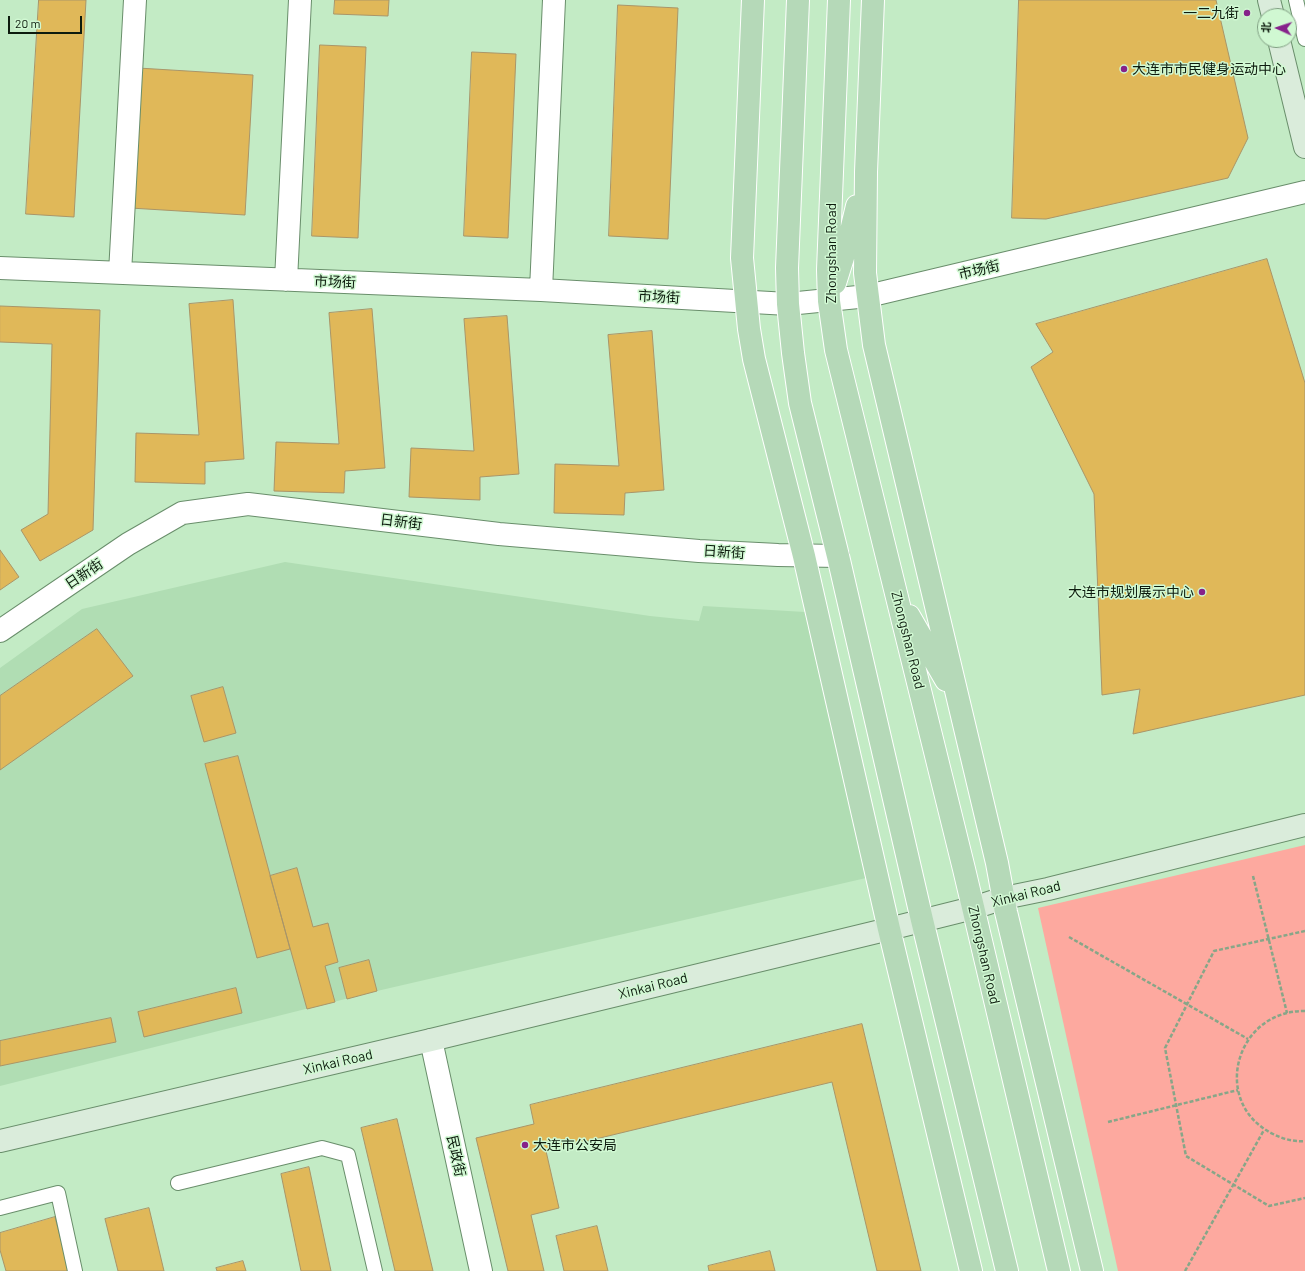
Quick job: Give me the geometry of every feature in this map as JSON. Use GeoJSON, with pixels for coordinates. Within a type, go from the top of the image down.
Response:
{"type":"FeatureCollection","features":[{"type":"Feature","properties":{"kind":"main road"},"geometry":{"type":"LineString","coordinates":[[752,0],[742,258],[749,329],[754,359],[804,556],[889,929],[971,1271]]}},
{"type":"Feature","properties":{"kind":"main road"},"geometry":{"type":"LineString","coordinates":[[798,0],[787,268],[788,304],[800,404],[838,556],[922,920],[1007,1271]]}},
{"type":"Feature","properties":{"kind":"main road","name":"Zhongshan Road"},"geometry":{"type":"LineString","coordinates":[[839,0],[828,270],[829,301],[836,350],[973,908],[1059,1271]]}},
{"type":"Feature","properties":{"kind":"main road"},"geometry":{"type":"LineString","coordinates":[[873,0],[866,172],[865,273],[874,345],[1004,898],[1006,912],[1092,1271]]}},
{"type":"Feature","properties":{"kind":"main road"},"geometry":{"type":"LineString","coordinates":[[1281,48],[1305,147]]}},
{"type":"Feature","properties":{"kind":"main road"},"geometry":{"type":"LineString","coordinates":[[829,301],[850,235],[866,172]]}},
{"type":"Feature","properties":{"kind":"main road"},"geometry":{"type":"LineString","coordinates":[[896,592],[958,702]]}},
{"type":"Feature","properties":{"kind":"main road","name":"Xinkai Road"},"geometry":{"type":"LineString","coordinates":[[0,1141],[431,1040],[889,929],[973,908],[1004,898],[1056,887],[1305,825]]}},
{"type":"Feature","properties":{"kind":"street"},"geometry":{"type":"LineString","coordinates":[[120,273],[135,0]]}},
{"type":"Feature","properties":{"kind":"street"},"geometry":{"type":"LineString","coordinates":[[286,280],[300,0]]}},
{"type":"Feature","properties":{"kind":"street"},"geometry":{"type":"LineString","coordinates":[[541,290],[554,0]]}},
{"type":"Feature","properties":{"kind":"street","name":"市场街"},"geometry":{"type":"LineString","coordinates":[[0,268],[541,290],[788,304],[868,296],[1305,192]]}},
{"type":"Feature","properties":{"kind":"street","name":"日新街"},"geometry":{"type":"LineString","coordinates":[[0,631],[128,544],[182,513],[248,504],[499,534],[699,551],[804,556],[838,556]]}},
{"type":"Feature","properties":{"kind":"street","name":"民政街"},"geometry":{"type":"LineString","coordinates":[[431,1040],[481,1271]]}},
{"type":"Feature","properties":{"kind":"lane"},"geometry":{"type":"LineString","coordinates":[[1296,0],[1305,40]]}},
{"type":"Feature","properties":{"kind":"lane"},"geometry":{"type":"LineString","coordinates":[[178,1183],[322,1148],[348,1155],[375,1271]]}},
{"type":"Feature","properties":{"kind":"lane"},"geometry":{"type":"LineString","coordinates":[[0,1208],[58,1193],[76,1271]]}},
{"type":"Feature","properties":{"kind":"path"},"geometry":{"type":"LineString","coordinates":[[1252,876],[1287,1013]]}},
{"type":"Feature","properties":{"kind":"path"},"geometry":{"type":"LineString","coordinates":[[1305,931],[1214,950],[1165,1048],[1186,1156],[1269,1206],[1305,1198]]}},
{"type":"Feature","properties":{"kind":"path"},"geometry":{"type":"LineString","coordinates":[[1069,937],[1248,1039]]}},
{"type":"Feature","properties":{"kind":"path"},"geometry":{"type":"LineString","coordinates":[[1305,1011],[1287,1013],[1272,1018],[1259,1027],[1248,1039],[1240,1054],[1237,1072],[1238,1090],[1243,1105],[1252,1119],[1264,1130],[1281,1138],[1305,1141]]}},
{"type":"Feature","properties":{"kind":"path"},"geometry":{"type":"LineString","coordinates":[[1108,1122],[1238,1090]]}},
{"type":"Feature","properties":{"kind":"path"},"geometry":{"type":"LineString","coordinates":[[1185,1271],[1264,1130]]}},
{"type":"Feature","properties":{"kind":"shaded area"},"geometry":{"type":"Polygon","coordinates":[[[285,562],[650,616],[699,621],[703,606],[805,612],[866,878],[377,991],[0,1086],[0,668],[82,609],[285,562]]]}},
{"type":"Feature","properties":{"kind":"shaded area"},"geometry":{"type":"Polygon","coordinates":[[[1305,845],[1305,1271],[1118,1271],[1038,908],[1305,845]]]}},
{"type":"Feature","properties":{"kind":"building"},"geometry":{"type":"Polygon","coordinates":[[[39,0],[86,0],[74,217],[26,214],[39,0]]]}},
{"type":"Feature","properties":{"kind":"building"},"geometry":{"type":"Polygon","coordinates":[[[335,0],[389,0],[388,16],[334,14],[335,0]]]}},
{"type":"Feature","properties":{"kind":"building","name":"大连市市民健身运动中心"},"geometry":{"type":"Polygon","coordinates":[[[1019,0],[1216,0],[1248,138],[1228,178],[1046,219],[1012,218],[1019,0]]]}},
{"type":"Feature","properties":{"kind":"building"},"geometry":{"type":"Polygon","coordinates":[[[618,5],[678,8],[668,239],[609,236],[618,5]]]}},
{"type":"Feature","properties":{"kind":"building"},"geometry":{"type":"Polygon","coordinates":[[[320,45],[366,47],[358,238],[312,236],[320,45]]]}},
{"type":"Feature","properties":{"kind":"building"},"geometry":{"type":"Polygon","coordinates":[[[472,52],[516,54],[508,238],[464,236],[472,52]]]}},
{"type":"Feature","properties":{"kind":"building"},"geometry":{"type":"Polygon","coordinates":[[[138,68],[253,75],[245,215],[130,208],[138,68]]]}},
{"type":"Feature","properties":{"kind":"building","name":"大连市规划展示中心"},"geometry":{"type":"Polygon","coordinates":[[[1267,259],[1305,383],[1305,695],[1133,734],[1140,689],[1102,695],[1094,494],[1031,367],[1053,352],[1036,324],[1267,259]]]}},
{"type":"Feature","properties":{"kind":"building"},"geometry":{"type":"Polygon","coordinates":[[[233,300],[244,459],[205,462],[205,484],[135,482],[136,433],[199,435],[189,304],[233,300]]]}},
{"type":"Feature","properties":{"kind":"building"},"geometry":{"type":"Polygon","coordinates":[[[0,306],[100,310],[93,530],[40,561],[21,530],[48,514],[52,344],[0,342],[0,306]]]}},
{"type":"Feature","properties":{"kind":"building"},"geometry":{"type":"Polygon","coordinates":[[[372,309],[385,468],[345,471],[344,493],[274,491],[276,442],[339,444],[329,313],[372,309]]]}},
{"type":"Feature","properties":{"kind":"building"},"geometry":{"type":"Polygon","coordinates":[[[507,316],[519,474],[480,477],[480,500],[409,497],[411,448],[474,451],[464,319],[507,316]]]}},
{"type":"Feature","properties":{"kind":"building"},"geometry":{"type":"Polygon","coordinates":[[[652,331],[664,490],[625,493],[624,515],[554,513],[555,464],[619,466],[608,335],[652,331]]]}},
{"type":"Feature","properties":{"kind":"building"},"geometry":{"type":"Polygon","coordinates":[[[0,550],[19,577],[0,590],[0,550]]]}},
{"type":"Feature","properties":{"kind":"building"},"geometry":{"type":"Polygon","coordinates":[[[97,629],[133,676],[0,770],[0,696],[97,629]]]}},
{"type":"Feature","properties":{"kind":"building"},"geometry":{"type":"Polygon","coordinates":[[[223,687],[236,733],[204,742],[191,696],[223,687]]]}},
{"type":"Feature","properties":{"kind":"building"},"geometry":{"type":"Polygon","coordinates":[[[238,756],[290,949],[257,958],[205,764],[238,756]]]}},
{"type":"Feature","properties":{"kind":"building"},"geometry":{"type":"Polygon","coordinates":[[[297,868],[313,927],[328,923],[338,962],[325,966],[335,1002],[307,1009],[270,876],[297,868]]]}},
{"type":"Feature","properties":{"kind":"building"},"geometry":{"type":"Polygon","coordinates":[[[369,960],[377,991],[347,999],[339,968],[369,960]]]}},
{"type":"Feature","properties":{"kind":"building"},"geometry":{"type":"Polygon","coordinates":[[[236,988],[242,1013],[144,1037],[138,1012],[236,988]]]}},
{"type":"Feature","properties":{"kind":"building"},"geometry":{"type":"Polygon","coordinates":[[[111,1018],[116,1042],[0,1066],[0,1041],[111,1018]]]}},
{"type":"Feature","properties":{"kind":"building","name":"大连市公安局"},"geometry":{"type":"Polygon","coordinates":[[[862,1024],[921,1271],[877,1271],[832,1082],[546,1151],[559,1208],[531,1215],[544,1271],[508,1271],[476,1138],[534,1124],[530,1105],[862,1024]]]}},
{"type":"Feature","properties":{"kind":"building"},"geometry":{"type":"Polygon","coordinates":[[[397,1119],[433,1271],[395,1271],[361,1128],[397,1119]]]}},
{"type":"Feature","properties":{"kind":"building"},"geometry":{"type":"Polygon","coordinates":[[[309,1167],[331,1271],[301,1271],[281,1174],[309,1167]]]}},
{"type":"Feature","properties":{"kind":"building"},"geometry":{"type":"Polygon","coordinates":[[[149,1208],[164,1271],[118,1271],[105,1219],[149,1208]]]}},
{"type":"Feature","properties":{"kind":"building"},"geometry":{"type":"Polygon","coordinates":[[[55,1217],[69,1271],[6,1271],[0,1250],[0,1233],[55,1217]]]}},
{"type":"Feature","properties":{"kind":"building"},"geometry":{"type":"Polygon","coordinates":[[[597,1226],[608,1271],[564,1271],[556,1236],[597,1226]]]}},
{"type":"Feature","properties":{"kind":"building"},"geometry":{"type":"Polygon","coordinates":[[[770,1251],[775,1271],[709,1271],[708,1266],[770,1251]]]}},
{"type":"Feature","properties":{"kind":"building"},"geometry":{"type":"Polygon","coordinates":[[[243,1261],[246,1271],[217,1271],[216,1268],[243,1261]]]}},
{"type":"Feature","properties":{"kind":"place","name":"一二九街"},"geometry":{"type":"Point","coordinates":[1247,13]}},
{"type":"Feature","properties":{"kind":"place","name":"大连市市民健身运动中心"},"geometry":{"type":"Point","coordinates":[1124,69]}},
{"type":"Feature","properties":{"kind":"place","name":"大连市规划展示中心"},"geometry":{"type":"Point","coordinates":[1202,592]}},
{"type":"Feature","properties":{"kind":"place","name":"大连市公安局"},"geometry":{"type":"Point","coordinates":[525,1145]}}]}
